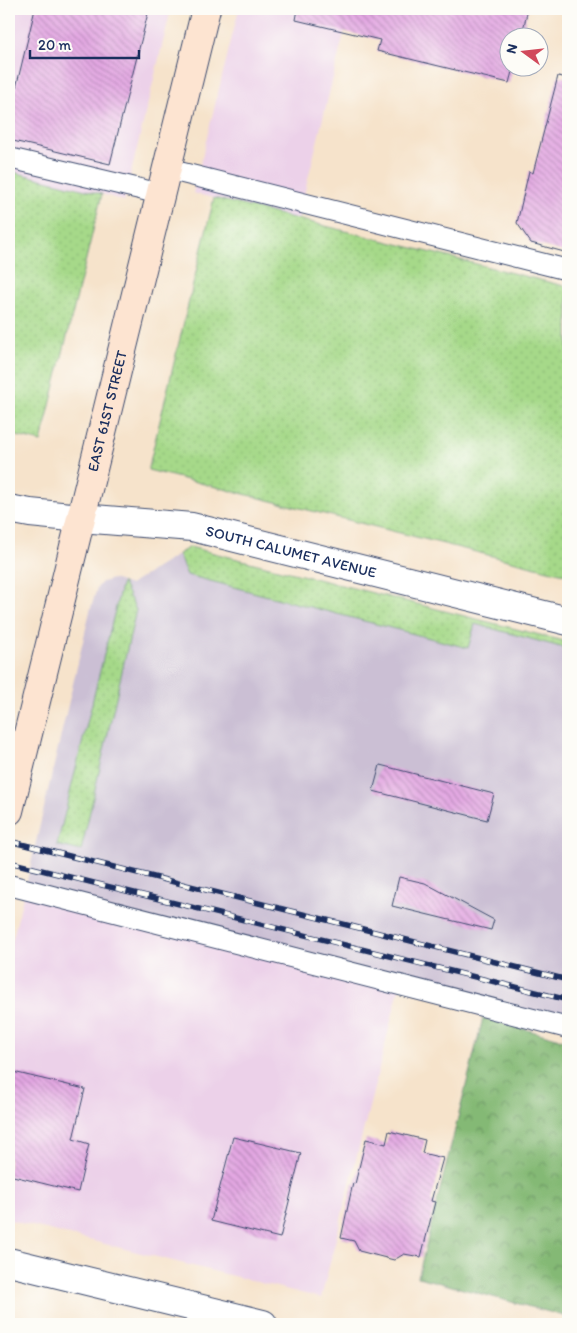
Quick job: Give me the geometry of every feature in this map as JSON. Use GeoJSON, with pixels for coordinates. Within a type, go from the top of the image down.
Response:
{"type":"FeatureCollection","features":[{"type":"Feature","properties":{"kind":"street","name":"EAST 61ST STREET"},"geometry":{"type":"LineString","coordinates":[[9,811],[206,9]]}},
{"type":"Feature","properties":{"kind":"street","name":"SOUTH CALUMET AVENUE"},"geometry":{"type":"LineString","coordinates":[[9,509],[30,513],[192,527],[568,620]]}},
{"type":"Feature","properties":{"kind":"street"},"geometry":{"type":"LineString","coordinates":[[9,1262],[263,1324]]}},
{"type":"Feature","properties":{"kind":"lane"},"geometry":{"type":"LineString","coordinates":[[9,158],[164,182],[568,270]]}},
{"type":"Feature","properties":{"kind":"lane"},"geometry":{"type":"LineString","coordinates":[[9,885],[568,1028]]}},
{"type":"Feature","properties":{"kind":"shaded area"},"geometry":{"type":"Polygon","coordinates":[[[15,9],[171,9],[124,201],[9,171],[9,34],[15,9]]]}},
{"type":"Feature","properties":{"kind":"shaded area"},"geometry":{"type":"Polygon","coordinates":[[[239,9],[350,9],[298,219],[193,193],[239,9]]]}},
{"type":"Feature","properties":{"kind":"shaded area"},"geometry":{"type":"Polygon","coordinates":[[[190,547],[568,642],[568,1028],[25,889],[97,588],[102,582],[113,579],[130,585],[190,547]]]}},
{"type":"Feature","properties":{"kind":"shaded area"},"geometry":{"type":"Polygon","coordinates":[[[25,889],[400,985],[321,1298],[9,1220],[9,954],[25,889]]]}},
{"type":"Feature","properties":{"kind":"green space"},"geometry":{"type":"Polygon","coordinates":[[[9,171],[102,194],[41,442],[9,434],[9,171]]]}},
{"type":"Feature","properties":{"kind":"green space"},"geometry":{"type":"Polygon","coordinates":[[[214,198],[568,287],[568,575],[148,470],[214,198]]]}},
{"type":"Feature","properties":{"kind":"green space"},"geometry":{"type":"Polygon","coordinates":[[[190,547],[568,642],[568,649],[475,624],[468,648],[187,575],[178,554],[190,547]]]}},
{"type":"Feature","properties":{"kind":"green space"},"geometry":{"type":"Polygon","coordinates":[[[122,582],[136,610],[81,851],[57,845],[122,582]]]}},
{"type":"Feature","properties":{"kind":"green space"},"geometry":{"type":"Polygon","coordinates":[[[483,1018],[568,1041],[568,1317],[418,1277],[483,1018]]]}},
{"type":"Feature","properties":{"kind":"building"},"geometry":{"type":"Polygon","coordinates":[[[35,9],[149,9],[110,164],[9,140],[9,117],[35,9]]]}},
{"type":"Feature","properties":{"kind":"building"},"geometry":{"type":"Polygon","coordinates":[[[298,9],[528,9],[523,28],[500,28],[500,78],[510,78],[509,83],[377,51],[380,40],[296,20],[298,9]]]}},
{"type":"Feature","properties":{"kind":"building"},"geometry":{"type":"Polygon","coordinates":[[[558,76],[568,78],[568,253],[531,243],[517,223],[529,171],[533,173],[558,76]]]}},
{"type":"Feature","properties":{"kind":"building"},"geometry":{"type":"Polygon","coordinates":[[[380,765],[494,794],[487,820],[373,791],[380,765]]]}},
{"type":"Feature","properties":{"kind":"building"},"geometry":{"type":"Polygon","coordinates":[[[399,877],[425,883],[494,920],[491,930],[392,906],[399,877]]]}},
{"type":"Feature","properties":{"kind":"building"},"geometry":{"type":"Polygon","coordinates":[[[9,1071],[85,1089],[73,1139],[89,1144],[78,1192],[9,1175],[9,1071]]]}},
{"type":"Feature","properties":{"kind":"building"},"geometry":{"type":"Polygon","coordinates":[[[389,1131],[425,1140],[422,1153],[443,1158],[431,1201],[435,1202],[421,1257],[404,1254],[394,1260],[359,1251],[354,1241],[341,1238],[353,1183],[355,1184],[366,1139],[386,1144],[389,1131]]]}},
{"type":"Feature","properties":{"kind":"building"},"geometry":{"type":"Polygon","coordinates":[[[233,1137],[301,1153],[280,1238],[211,1221],[233,1137]]]}},
{"type":"Feature","properties":{"kind":"railway"},"geometry":{"type":"LineString","coordinates":[[9,841],[568,980]]}},
{"type":"Feature","properties":{"kind":"railway"},"geometry":{"type":"LineString","coordinates":[[9,862],[568,1000]]}}]}
